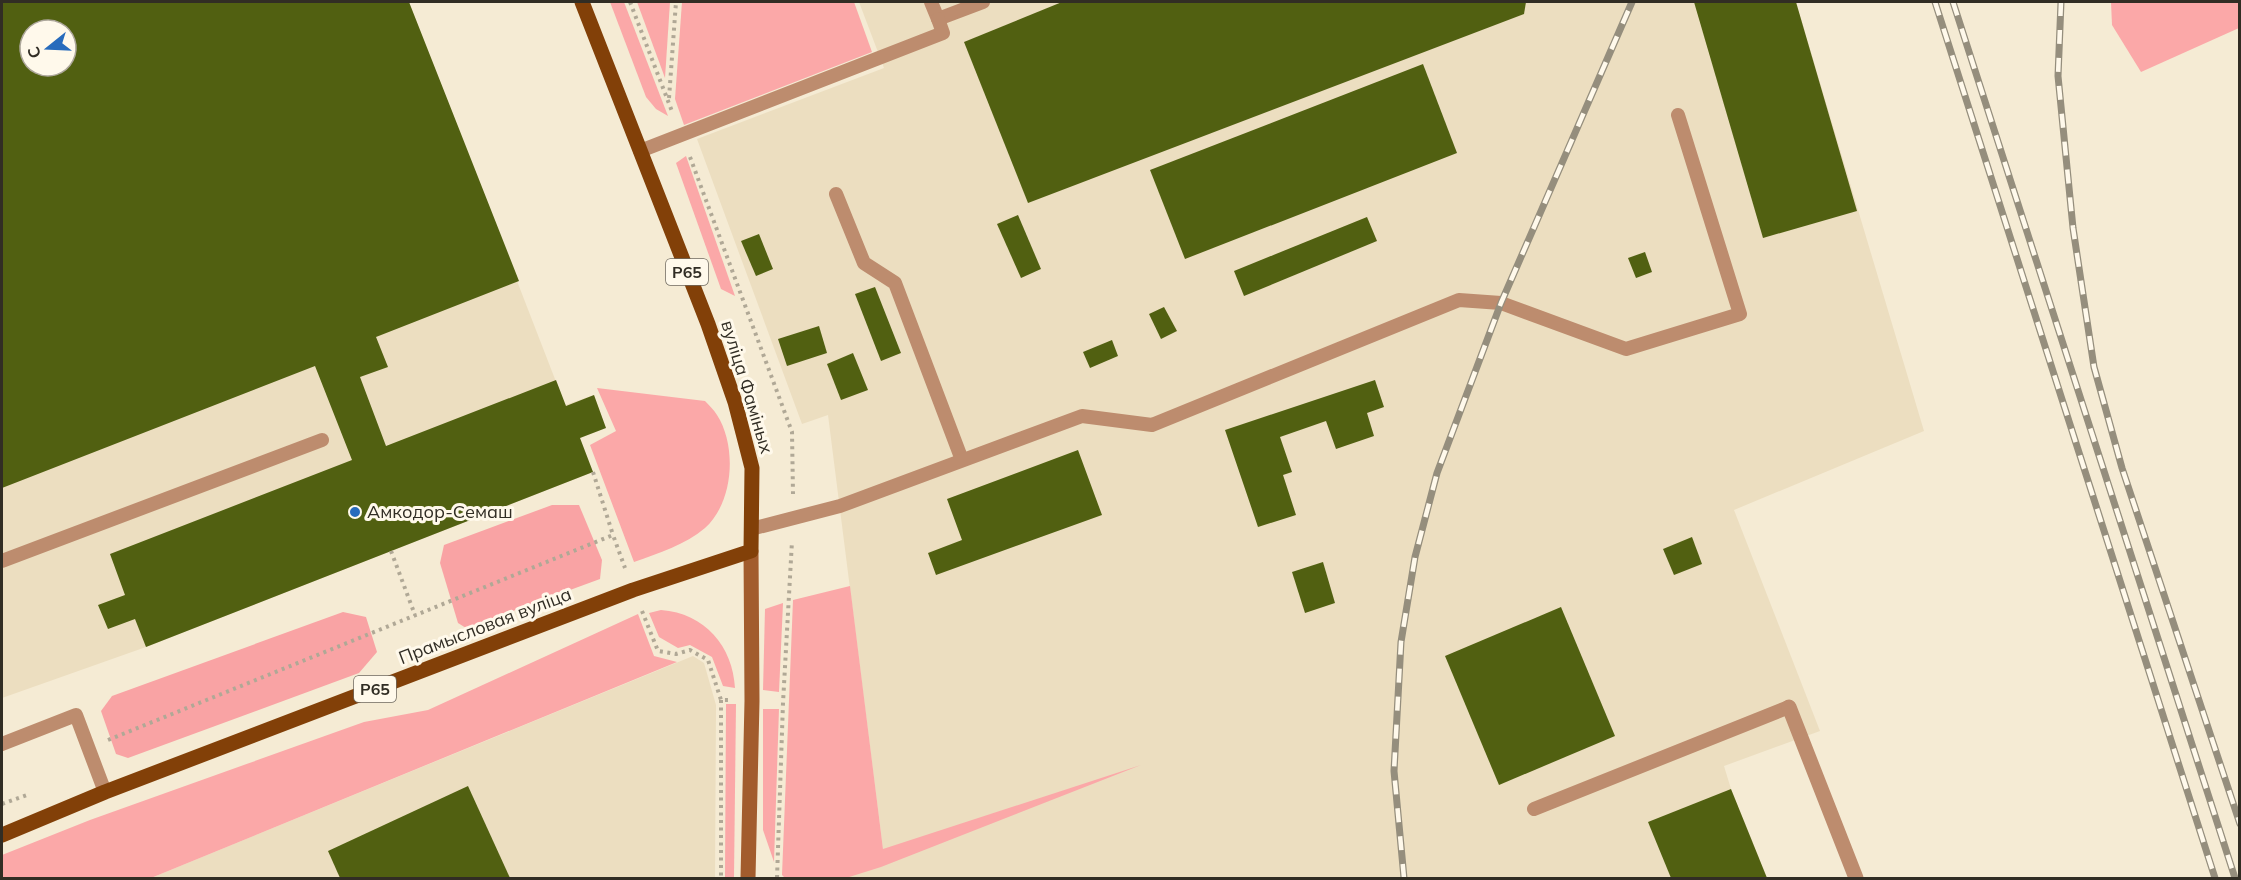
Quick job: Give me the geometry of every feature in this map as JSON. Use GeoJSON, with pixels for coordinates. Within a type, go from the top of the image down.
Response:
{"type":"FeatureCollection","features":[{"type":"Feature","properties":{"kind":"main road","name":"вуліца Фаміных"},"geometry":{"type":"LineString","coordinates":[[582,2],[708,324],[735,402],[753,468],[752,701],[748,879]]}},
{"type":"Feature","properties":{"kind":"main road","name":"Прамысловая вуліца"},"geometry":{"type":"LineString","coordinates":[[2,834],[105,792],[633,590],[751,551]]}},
{"type":"Feature","properties":{"kind":"street"},"geometry":{"type":"LineString","coordinates":[[1789,706],[1856,879]]}},
{"type":"Feature","properties":{"kind":"lane"},"geometry":{"type":"LineString","coordinates":[[640,151],[943,33],[932,2]]}},
{"type":"Feature","properties":{"kind":"lane"},"geometry":{"type":"LineString","coordinates":[[938,19],[983,2]]}},
{"type":"Feature","properties":{"kind":"lane"},"geometry":{"type":"LineString","coordinates":[[751,530],[840,506],[1082,416],[1152,425],[1459,300],[1501,303],[1626,349],[1740,314],[1678,115]]}},
{"type":"Feature","properties":{"kind":"lane"},"geometry":{"type":"LineString","coordinates":[[836,194],[864,262],[895,283],[962,460]]}},
{"type":"Feature","properties":{"kind":"lane"},"geometry":{"type":"LineString","coordinates":[[2,561],[322,440]]}},
{"type":"Feature","properties":{"kind":"lane"},"geometry":{"type":"LineString","coordinates":[[1534,809],[1789,706]]}},
{"type":"Feature","properties":{"kind":"lane"},"geometry":{"type":"LineString","coordinates":[[2,744],[76,715],[105,792]]}},
{"type":"Feature","properties":{"kind":"path"},"geometry":{"type":"LineString","coordinates":[[668,102],[676,2]]}},
{"type":"Feature","properties":{"kind":"path"},"geometry":{"type":"LineString","coordinates":[[593,472],[613,535]]}},
{"type":"Feature","properties":{"kind":"path"},"geometry":{"type":"LineString","coordinates":[[391,551],[415,615]]}},
{"type":"Feature","properties":{"kind":"path"},"geometry":{"type":"LineString","coordinates":[[720,700],[721,879]]}},
{"type":"Feature","properties":{"kind":"path"},"geometry":{"type":"LineString","coordinates":[[2,804],[34,793]]}},
{"type":"Feature","properties":{"kind":"shaded area"},"geometry":{"type":"Polygon","coordinates":[[[2,2],[409,2],[565,405],[594,395],[606,428],[580,438],[593,472],[146,647],[2,698],[2,2]]]}},
{"type":"Feature","properties":{"kind":"shaded area"},"geometry":{"type":"Polygon","coordinates":[[[610,2],[624,2],[668,116],[656,109],[646,97],[610,2]]]}},
{"type":"Feature","properties":{"kind":"shaded area"},"geometry":{"type":"Polygon","coordinates":[[[637,2],[670,2],[665,78],[637,2]]]}},
{"type":"Feature","properties":{"kind":"shaded area"},"geometry":{"type":"Polygon","coordinates":[[[682,2],[854,2],[872,52],[684,125],[675,99],[682,2]]]}},
{"type":"Feature","properties":{"kind":"shaded area"},"geometry":{"type":"Polygon","coordinates":[[[859,2],[1796,2],[1924,431],[1734,510],[1820,731],[1724,766],[1767,878],[842,878],[883,849],[828,415],[802,424],[697,139],[884,68],[859,2]]]}},
{"type":"Feature","properties":{"kind":"shaded area"},"geometry":{"type":"Polygon","coordinates":[[[2111,2],[2239,2],[2239,28],[2141,72],[2112,25],[2111,2]]]}},
{"type":"Feature","properties":{"kind":"shaded area"},"geometry":{"type":"Polygon","coordinates":[[[686,156],[735,296],[721,289],[676,163],[686,156]]]}},
{"type":"Feature","properties":{"kind":"shaded area"},"geometry":{"type":"Polygon","coordinates":[[[597,388],[705,401],[717,415],[728,442],[730,458],[727,489],[715,517],[705,528],[689,539],[634,562],[590,445],[616,431],[597,388]]]}},
{"type":"Feature","properties":{"kind":"shaded area"},"geometry":{"type":"Polygon","coordinates":[[[552,505],[579,505],[602,560],[600,579],[466,628],[458,623],[440,563],[444,545],[552,505]]]}},
{"type":"Feature","properties":{"kind":"shaded area"},"geometry":{"type":"Polygon","coordinates":[[[850,586],[883,849],[1141,765],[881,867],[846,878],[785,878],[782,875],[793,600],[850,586]]]}},
{"type":"Feature","properties":{"kind":"shaded area"},"geometry":{"type":"Polygon","coordinates":[[[783,603],[779,692],[763,690],[765,609],[783,603]]]}},
{"type":"Feature","properties":{"kind":"shaded area"},"geometry":{"type":"Polygon","coordinates":[[[661,610],[691,618],[714,635],[729,659],[735,688],[723,686],[712,657],[690,645],[678,648],[659,637],[649,613],[661,610]]]}},
{"type":"Feature","properties":{"kind":"shaded area"},"geometry":{"type":"Polygon","coordinates":[[[343,612],[366,617],[377,652],[359,673],[128,758],[116,754],[101,711],[112,696],[343,612]]]}},
{"type":"Feature","properties":{"kind":"shaded area"},"geometry":{"type":"Polygon","coordinates":[[[638,614],[654,656],[677,662],[151,878],[2,878],[2,855],[90,820],[364,722],[428,710],[638,614]]]}},
{"type":"Feature","properties":{"kind":"shaded area"},"geometry":{"type":"Polygon","coordinates":[[[693,656],[704,663],[716,705],[715,878],[151,878],[693,656]]]}},
{"type":"Feature","properties":{"kind":"shaded area"},"geometry":{"type":"Polygon","coordinates":[[[726,704],[736,704],[734,878],[725,878],[726,704]]]}},
{"type":"Feature","properties":{"kind":"shaded area"},"geometry":{"type":"Polygon","coordinates":[[[763,709],[779,709],[774,862],[763,830],[763,709]]]}},
{"type":"Feature","properties":{"kind":"building"},"geometry":{"type":"Polygon","coordinates":[[[409,2],[519,281],[376,337],[388,367],[360,377],[386,446],[556,380],[566,406],[594,395],[606,428],[580,438],[593,472],[146,647],[135,619],[108,629],[98,605],[125,595],[110,554],[352,460],[315,366],[2,488],[2,3],[409,2]]]}},
{"type":"Feature","properties":{"kind":"building"},"geometry":{"type":"Polygon","coordinates":[[[1062,2],[1526,2],[1524,14],[1028,203],[964,42],[1062,2]]]}},
{"type":"Feature","properties":{"kind":"building"},"geometry":{"type":"Polygon","coordinates":[[[1694,2],[1796,2],[1857,211],[1763,238],[1694,2]]]}},
{"type":"Feature","properties":{"kind":"building"},"geometry":{"type":"Polygon","coordinates":[[[1423,64],[1457,153],[1185,259],[1150,170],[1423,64]]]}},
{"type":"Feature","properties":{"kind":"building"},"geometry":{"type":"Polygon","coordinates":[[[1018,215],[1041,269],[1021,278],[997,224],[1018,215]]]}},
{"type":"Feature","properties":{"kind":"building"},"geometry":{"type":"Polygon","coordinates":[[[1367,217],[1377,241],[1244,296],[1234,271],[1367,217]]]}},
{"type":"Feature","properties":{"kind":"building"},"geometry":{"type":"Polygon","coordinates":[[[759,234],[773,269],[756,276],[741,241],[759,234]]]}},
{"type":"Feature","properties":{"kind":"building"},"geometry":{"type":"Polygon","coordinates":[[[1645,252],[1652,272],[1636,278],[1628,258],[1645,252]]]}},
{"type":"Feature","properties":{"kind":"building"},"geometry":{"type":"Polygon","coordinates":[[[875,287],[901,353],[881,361],[855,294],[875,287]]]}},
{"type":"Feature","properties":{"kind":"building"},"geometry":{"type":"Polygon","coordinates":[[[1164,307],[1177,331],[1161,339],[1149,314],[1164,307]]]}},
{"type":"Feature","properties":{"kind":"building"},"geometry":{"type":"Polygon","coordinates":[[[819,326],[827,353],[787,366],[778,339],[819,326]]]}},
{"type":"Feature","properties":{"kind":"building"},"geometry":{"type":"Polygon","coordinates":[[[1112,340],[1118,356],[1090,368],[1083,352],[1112,340]]]}},
{"type":"Feature","properties":{"kind":"building"},"geometry":{"type":"Polygon","coordinates":[[[853,353],[868,390],[841,400],[827,364],[853,353]]]}},
{"type":"Feature","properties":{"kind":"building"},"geometry":{"type":"Polygon","coordinates":[[[1375,380],[1384,407],[1367,413],[1374,436],[1336,449],[1326,421],[1280,437],[1292,472],[1283,475],[1296,515],[1258,527],[1225,430],[1375,380]]]}},
{"type":"Feature","properties":{"kind":"building"},"geometry":{"type":"Polygon","coordinates":[[[1078,450],[1102,515],[936,575],[928,553],[962,540],[947,499],[1078,450]]]}},
{"type":"Feature","properties":{"kind":"building"},"geometry":{"type":"Polygon","coordinates":[[[1692,537],[1702,564],[1674,575],[1663,549],[1692,537]]]}},
{"type":"Feature","properties":{"kind":"building"},"geometry":{"type":"Polygon","coordinates":[[[1323,562],[1335,603],[1305,613],[1292,572],[1323,562]]]}},
{"type":"Feature","properties":{"kind":"building"},"geometry":{"type":"Polygon","coordinates":[[[1561,607],[1615,736],[1499,785],[1445,656],[1561,607]]]}},
{"type":"Feature","properties":{"kind":"building"},"geometry":{"type":"Polygon","coordinates":[[[468,786],[510,878],[340,878],[328,851],[468,786]]]}},
{"type":"Feature","properties":{"kind":"building"},"geometry":{"type":"Polygon","coordinates":[[[1731,789],[1767,878],[1671,878],[1648,822],[1731,789]]]}},
{"type":"Feature","properties":{"kind":"railway"},"geometry":{"type":"LineString","coordinates":[[1404,878],[1394,771],[1401,642],[1415,557],[1437,473],[1501,303],[1632,2]]}},
{"type":"Feature","properties":{"kind":"railway"},"geometry":{"type":"LineString","coordinates":[[1935,2],[2215,878]]}},
{"type":"Feature","properties":{"kind":"railway"},"geometry":{"type":"LineString","coordinates":[[1953,2],[2235,878]]}},
{"type":"Feature","properties":{"kind":"railway"},"geometry":{"type":"LineString","coordinates":[[2061,2],[2058,76],[2073,228],[2094,367],[2122,468],[2240,824]]}},
{"type":"Feature","properties":{"kind":"place","name":"Амкодор-Семаш"},"geometry":{"type":"Point","coordinates":[355,512]}}]}
